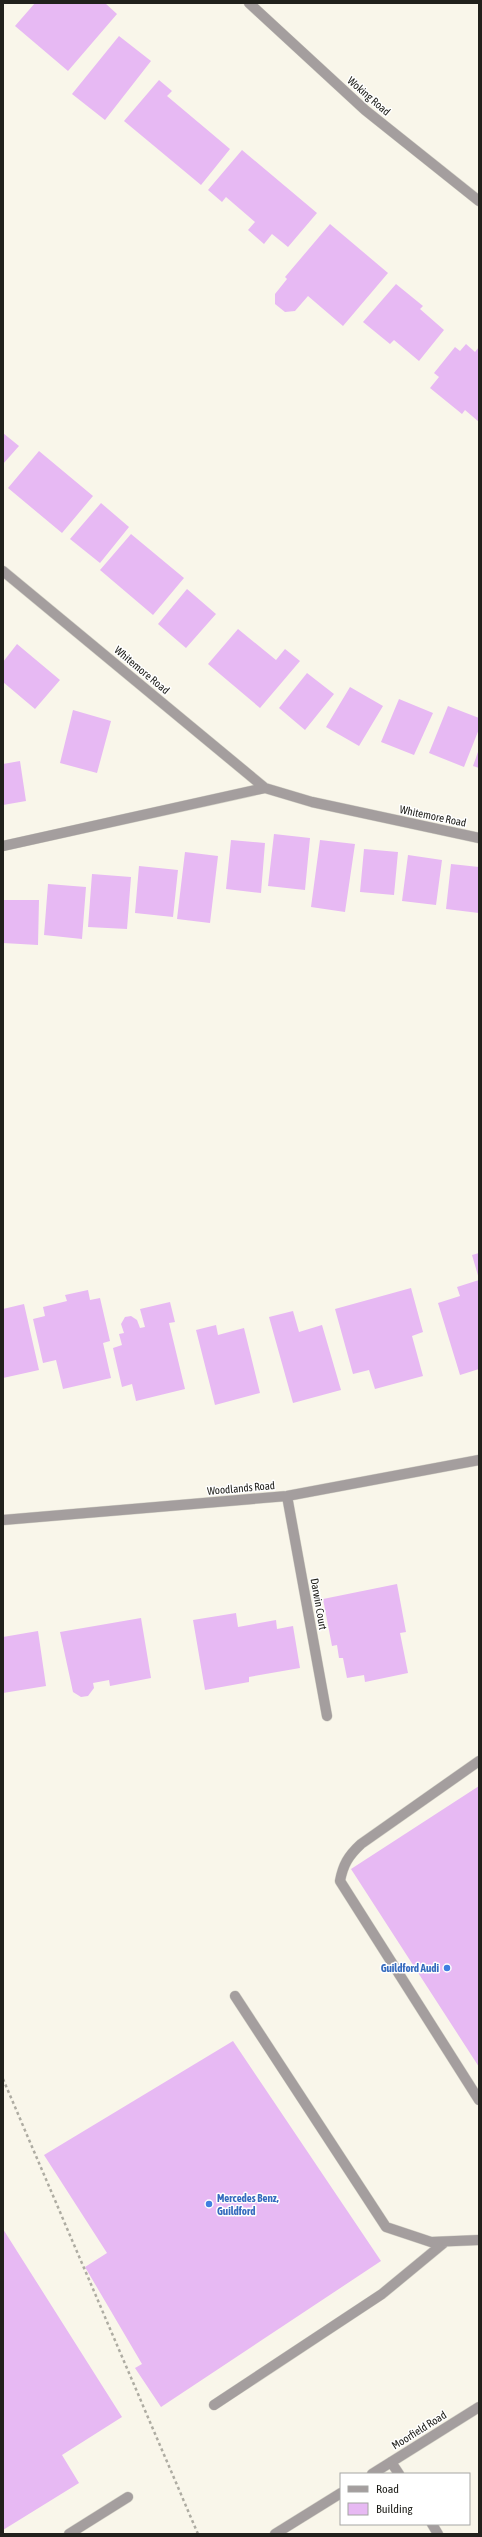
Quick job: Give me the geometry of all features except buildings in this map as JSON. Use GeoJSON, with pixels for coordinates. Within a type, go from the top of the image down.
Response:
{"type":"FeatureCollection","features":[{"type":"Feature","properties":{"kind":"street","name":"Woking Road"},"geometry":{"type":"LineString","coordinates":[[249,3],[366,110],[479,201]]}},
{"type":"Feature","properties":{"kind":"street","name":"Whitemore Road"},"geometry":{"type":"LineString","coordinates":[[3,571],[265,788],[312,802],[479,838]]}},
{"type":"Feature","properties":{"kind":"street","name":"Whitemore Road"},"geometry":{"type":"LineString","coordinates":[[3,846],[265,788]]}},
{"type":"Feature","properties":{"kind":"street","name":"Woodlands Road"},"geometry":{"type":"LineString","coordinates":[[3,1520],[287,1496],[479,1460]]}},
{"type":"Feature","properties":{"kind":"street","name":"Darwin Court"},"geometry":{"type":"LineString","coordinates":[[287,1496],[327,1716]]}},
{"type":"Feature","properties":{"kind":"street"},"geometry":{"type":"LineString","coordinates":[[479,1761],[361,1844],[350,1854],[342,1866],[340,1882],[479,2100]]}},
{"type":"Feature","properties":{"kind":"street"},"geometry":{"type":"LineString","coordinates":[[235,1996],[386,2227],[430,2242],[479,2240]]}},
{"type":"Feature","properties":{"kind":"street"},"geometry":{"type":"LineString","coordinates":[[214,2405],[382,2294],[444,2242]]}},
{"type":"Feature","properties":{"kind":"street","name":"Moorfield Road"},"geometry":{"type":"LineString","coordinates":[[374,2473],[479,2407]]}},
{"type":"Feature","properties":{"kind":"street"},"geometry":{"type":"LineString","coordinates":[[392,2462],[398,2473]]}},
{"type":"Feature","properties":{"kind":"street"},"geometry":{"type":"LineString","coordinates":[[275,2534],[286,2531],[340,2494]]}},
{"type":"Feature","properties":{"kind":"street"},"geometry":{"type":"LineString","coordinates":[[68,2534],[128,2497]]}},
{"type":"Feature","properties":{"kind":"street"},"geometry":{"type":"LineString","coordinates":[[433,2525],[438,2534]]}},
{"type":"Feature","properties":{"kind":"path"},"geometry":{"type":"LineString","coordinates":[[3,2079],[198,2534]]}},
{"type":"Feature","properties":{"kind":"place","name":"Guildford Audi"},"geometry":{"type":"Point","coordinates":[447,1968]}},
{"type":"Feature","properties":{"kind":"place","name":"Mercedes Benz, Guildford"},"geometry":{"type":"Point","coordinates":[209,2204]}}]}
